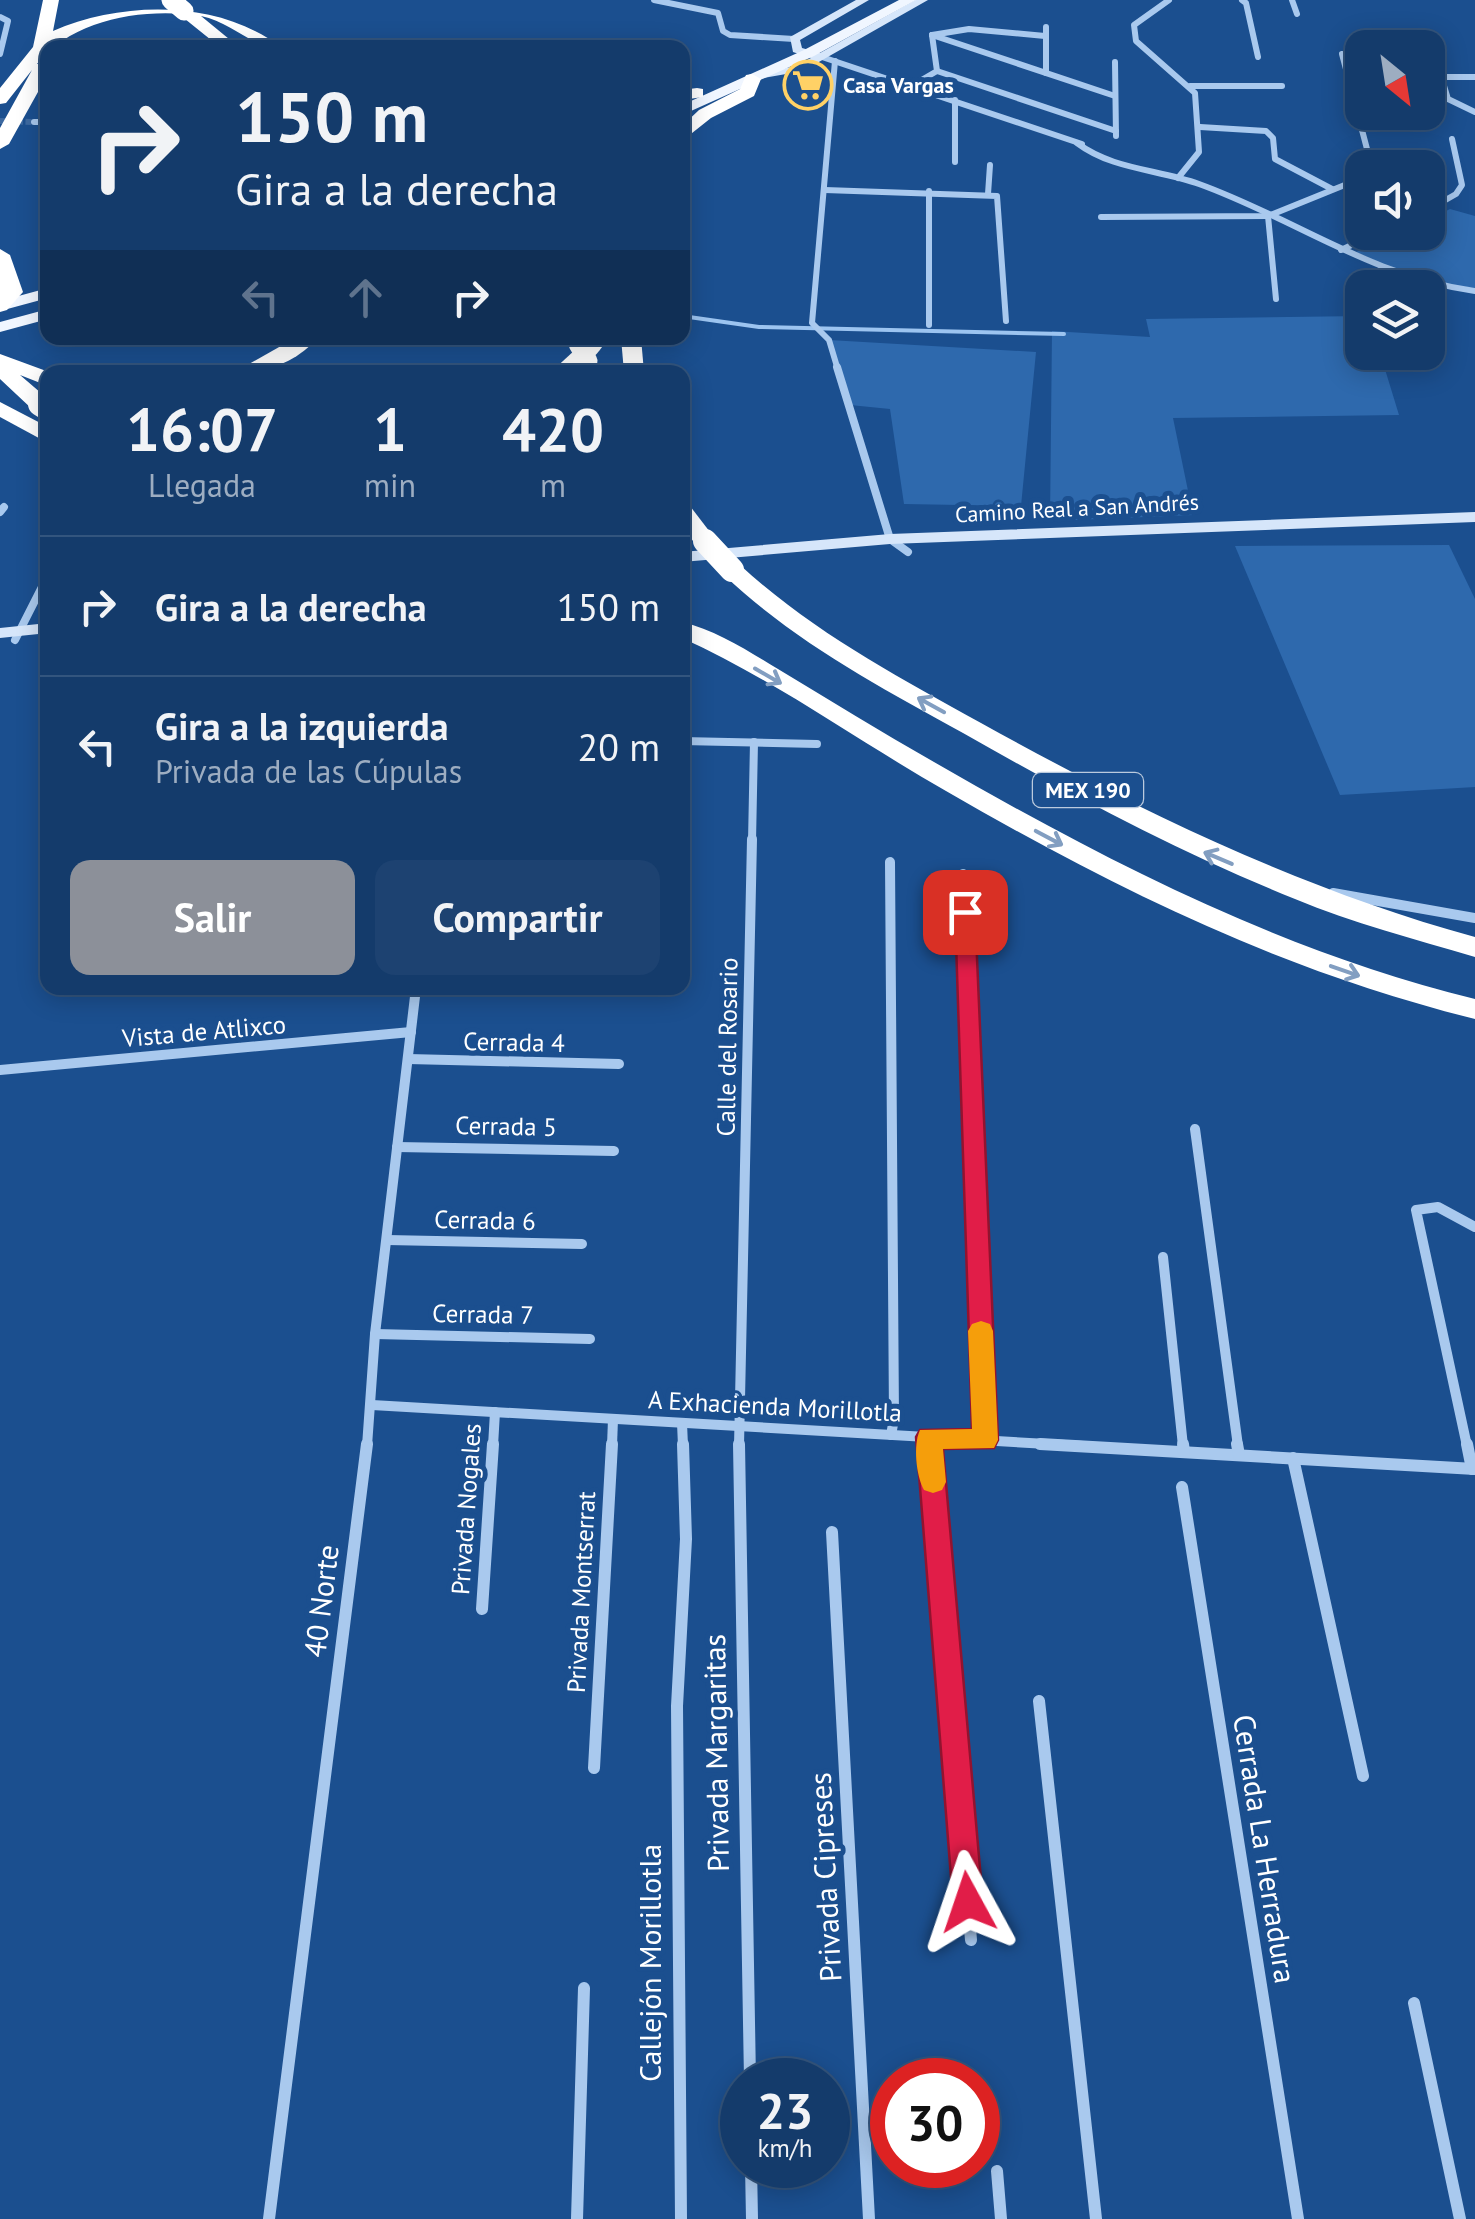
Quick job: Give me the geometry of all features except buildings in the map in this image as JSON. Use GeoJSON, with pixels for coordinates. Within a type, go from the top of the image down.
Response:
{"type":"FeatureCollection","features":[{"type":"Feature","properties":{"kind":"highway"},"geometry":{"type":"LineString","coordinates":[[49,40],[51,0]]}},
{"type":"Feature","properties":{"kind":"highway"},"geometry":{"type":"LineString","coordinates":[[175,4],[224,40]]}},
{"type":"Feature","properties":{"kind":"highway"},"geometry":{"type":"LineString","coordinates":[[56,40],[61,33],[86,22],[160,8],[212,13],[260,40]]}},
{"type":"Feature","properties":{"kind":"highway"},"geometry":{"type":"LineString","coordinates":[[69,40],[90,29],[133,20],[176,22],[221,40]]}},
{"type":"Feature","properties":{"kind":"highway"},"geometry":{"type":"LineString","coordinates":[[0,88],[40,57]]}},
{"type":"Feature","properties":{"kind":"highway"},"geometry":{"type":"LineString","coordinates":[[0,144],[40,67]]}},
{"type":"Feature","properties":{"kind":"highway"},"geometry":{"type":"LineString","coordinates":[[0,99],[16,76]]}},
{"type":"Feature","properties":{"kind":"highway"},"geometry":{"type":"LineString","coordinates":[[690,129],[706,114],[748,92],[754,79]]}},
{"type":"Feature","properties":{"kind":"highway"},"geometry":{"type":"LineString","coordinates":[[0,121],[28,92]]}},
{"type":"Feature","properties":{"kind":"highway"},"geometry":{"type":"LineString","coordinates":[[0,255],[13,290],[11,298],[0,306]]}},
{"type":"Feature","properties":{"kind":"highway"},"geometry":{"type":"LineString","coordinates":[[261,365],[298,345]]}},
{"type":"Feature","properties":{"kind":"highway"},"geometry":{"type":"LineString","coordinates":[[571,365],[591,350],[586,351]]}},
{"type":"Feature","properties":{"kind":"highway"},"geometry":{"type":"LineString","coordinates":[[0,357],[40,376]]}},
{"type":"Feature","properties":{"kind":"highway"},"geometry":{"type":"LineString","coordinates":[[0,368],[40,403]]}},
{"type":"Feature","properties":{"kind":"highway"},"geometry":{"type":"LineString","coordinates":[[0,406],[40,407]]}},
{"type":"Feature","properties":{"kind":"highway"},"geometry":{"type":"LineString","coordinates":[[0,406],[40,431]]}},
{"type":"Feature","properties":{"kind":"highway","name":"MEX 190"},"geometry":{"type":"LineString","coordinates":[[690,521],[732,570],[776,612],[833,651],[1202,851],[1284,886],[1426,936],[1475,947]]}},
{"type":"Feature","properties":{"kind":"highway","name":"MEX 190"},"geometry":{"type":"LineString","coordinates":[[690,634],[1014,820],[1212,920],[1350,974],[1475,1009]]}},
{"type":"Feature","properties":{"kind":"main road"},"geometry":{"type":"LineString","coordinates":[[811,52],[864,0]]}},
{"type":"Feature","properties":{"kind":"main road"},"geometry":{"type":"LineString","coordinates":[[811,52],[888,0]]}},
{"type":"Feature","properties":{"kind":"main road"},"geometry":{"type":"LineString","coordinates":[[690,97],[811,52],[909,0]]}},
{"type":"Feature","properties":{"kind":"main road"},"geometry":{"type":"LineString","coordinates":[[690,98],[754,79],[924,0]]}},
{"type":"Feature","properties":{"kind":"main road"},"geometry":{"type":"LineString","coordinates":[[0,306],[40,295]]}},
{"type":"Feature","properties":{"kind":"main road"},"geometry":{"type":"LineString","coordinates":[[0,327],[40,316]]}},
{"type":"Feature","properties":{"kind":"main road","name":"Camino Real a San Andrés"},"geometry":{"type":"LineString","coordinates":[[690,566],[1121,535],[1475,516]]}},
{"type":"Feature","properties":{"kind":"main road","name":"Camino Real a San Andrés"},"geometry":{"type":"LineString","coordinates":[[690,557],[890,539],[1475,530]]}},
{"type":"Feature","properties":{"kind":"main road"},"geometry":{"type":"LineString","coordinates":[[8,636],[40,630]]}},
{"type":"Feature","properties":{"kind":"main road"},"geometry":{"type":"LineString","coordinates":[[8,636],[40,638]]}},
{"type":"Feature","properties":{"kind":"street"},"geometry":{"type":"LineString","coordinates":[[654,0],[718,13],[723,31],[730,35],[811,52],[1077,143],[1092,154],[1178,178],[1380,270]]}},
{"type":"Feature","properties":{"kind":"street"},"geometry":{"type":"LineString","coordinates":[[1169,0],[1134,25],[1136,41],[1195,93],[1199,152],[1178,178]]}},
{"type":"Feature","properties":{"kind":"street"},"geometry":{"type":"LineString","coordinates":[[1242,0],[1246,2],[1258,57]]}},
{"type":"Feature","properties":{"kind":"street"},"geometry":{"type":"LineString","coordinates":[[1292,0],[1297,14]]}},
{"type":"Feature","properties":{"kind":"street"},"geometry":{"type":"LineString","coordinates":[[0,17],[8,21],[0,54]]}},
{"type":"Feature","properties":{"kind":"street"},"geometry":{"type":"LineString","coordinates":[[932,35],[938,30],[961,29],[1046,32],[1046,72]]}},
{"type":"Feature","properties":{"kind":"street"},"geometry":{"type":"LineString","coordinates":[[932,35],[936,71]]}},
{"type":"Feature","properties":{"kind":"street"},"geometry":{"type":"LineString","coordinates":[[932,35],[1115,96]]}},
{"type":"Feature","properties":{"kind":"street"},"geometry":{"type":"LineString","coordinates":[[811,52],[825,190],[812,324],[829,340],[858,424],[890,539],[908,552]]}},
{"type":"Feature","properties":{"kind":"street"},"geometry":{"type":"LineString","coordinates":[[1342,54],[1367,150]]}},
{"type":"Feature","properties":{"kind":"street"},"geometry":{"type":"LineString","coordinates":[[912,85],[936,71],[1116,133],[1115,62]]}},
{"type":"Feature","properties":{"kind":"street"},"geometry":{"type":"LineString","coordinates":[[1475,77],[1441,73],[1448,100],[1475,112]]}},
{"type":"Feature","properties":{"kind":"street"},"geometry":{"type":"LineString","coordinates":[[1190,86],[1282,86]]}},
{"type":"Feature","properties":{"kind":"street"},"geometry":{"type":"LineString","coordinates":[[955,100],[955,162]]}},
{"type":"Feature","properties":{"kind":"street"},"geometry":{"type":"LineString","coordinates":[[34,122],[40,122]]}},
{"type":"Feature","properties":{"kind":"street"},"geometry":{"type":"LineString","coordinates":[[1200,127],[1266,130],[1273,138],[1275,159],[1332,189]]}},
{"type":"Feature","properties":{"kind":"street"},"geometry":{"type":"LineString","coordinates":[[1445,200],[1462,185],[1452,139]]}},
{"type":"Feature","properties":{"kind":"street"},"geometry":{"type":"LineString","coordinates":[[990,165],[1006,321]]}},
{"type":"Feature","properties":{"kind":"street"},"geometry":{"type":"LineString","coordinates":[[1101,217],[1268,216],[1345,184]]}},
{"type":"Feature","properties":{"kind":"street"},"geometry":{"type":"LineString","coordinates":[[825,190],[993,195]]}},
{"type":"Feature","properties":{"kind":"street"},"geometry":{"type":"LineString","coordinates":[[929,325],[930,191]]}},
{"type":"Feature","properties":{"kind":"street"},"geometry":{"type":"LineString","coordinates":[[1268,216],[1276,298]]}},
{"type":"Feature","properties":{"kind":"street"},"geometry":{"type":"LineString","coordinates":[[1341,250],[1345,248]]}},
{"type":"Feature","properties":{"kind":"street"},"geometry":{"type":"LineString","coordinates":[[1445,287],[1475,290]]}},
{"type":"Feature","properties":{"kind":"street"},"geometry":{"type":"LineString","coordinates":[[8,636],[40,586]]}},
{"type":"Feature","properties":{"kind":"street"},"geometry":{"type":"LineString","coordinates":[[690,741],[817,744]]}},
{"type":"Feature","properties":{"kind":"street","name":"Calle del Rosario"},"geometry":{"type":"LineString","coordinates":[[738,1426],[754,742]]}},
{"type":"Feature","properties":{"kind":"street"},"geometry":{"type":"LineString","coordinates":[[890,862],[894,1399],[890,1435]]}},
{"type":"Feature","properties":{"kind":"street"},"geometry":{"type":"LineString","coordinates":[[964,874],[985,1440]]}},
{"type":"Feature","properties":{"kind":"street"},"geometry":{"type":"LineString","coordinates":[[1284,886],[1475,918]]}},
{"type":"Feature","properties":{"kind":"street","name":"40 Norte"},"geometry":{"type":"LineString","coordinates":[[269,2219],[372,1405],[376,1334],[415,995]]}},
{"type":"Feature","properties":{"kind":"street","name":"Vista de Atlixco"},"geometry":{"type":"LineString","coordinates":[[0,1070],[411,1032]]}},
{"type":"Feature","properties":{"kind":"street","name":"Cerrada 4"},"geometry":{"type":"LineString","coordinates":[[408,1058],[620,1064]]}},
{"type":"Feature","properties":{"kind":"street"},"geometry":{"type":"LineString","coordinates":[[1195,1129],[1239,1455]]}},
{"type":"Feature","properties":{"kind":"street","name":"Cerrada 5"},"geometry":{"type":"LineString","coordinates":[[397,1146],[614,1151]]}},
{"type":"Feature","properties":{"kind":"street"},"geometry":{"type":"LineString","coordinates":[[1473,1469],[1416,1210],[1432,1205],[1475,1227]]}},
{"type":"Feature","properties":{"kind":"street","name":"Cerrada 6"},"geometry":{"type":"LineString","coordinates":[[386,1240],[582,1244]]}},
{"type":"Feature","properties":{"kind":"street"},"geometry":{"type":"LineString","coordinates":[[1162,1258],[1184,1452]]}},
{"type":"Feature","properties":{"kind":"street","name":"Cerrada 7"},"geometry":{"type":"LineString","coordinates":[[376,1334],[590,1338]]}},
{"type":"Feature","properties":{"kind":"street","name":"A Exhacienda Morillotla"},"geometry":{"type":"LineString","coordinates":[[372,1405],[1473,1469]]}},
{"type":"Feature","properties":{"kind":"street","name":"Privada Nogales"},"geometry":{"type":"LineString","coordinates":[[482,1609],[495,1412]]}},
{"type":"Feature","properties":{"kind":"street","name":"Privada Montserrat"},"geometry":{"type":"LineString","coordinates":[[594,1768],[613,1419]]}},
{"type":"Feature","properties":{"kind":"street","name":"Callejón Morillotla"},"geometry":{"type":"LineString","coordinates":[[681,2219],[677,1706],[686,1539],[682,1423]]}},
{"type":"Feature","properties":{"kind":"street","name":"Privada Margaritas"},"geometry":{"type":"LineString","coordinates":[[738,1426],[750,2058]]}},
{"type":"Feature","properties":{"kind":"street"},"geometry":{"type":"LineString","coordinates":[[929,1437],[971,1940]]}},
{"type":"Feature","properties":{"kind":"street"},"geometry":{"type":"LineString","coordinates":[[1293,1458],[1363,1776]]}},
{"type":"Feature","properties":{"kind":"street","name":"Cerrada La Herradura"},"geometry":{"type":"LineString","coordinates":[[1182,1487],[1298,2219]]}},
{"type":"Feature","properties":{"kind":"street","name":"Privada Cipreses"},"geometry":{"type":"LineString","coordinates":[[832,1532],[869,2219]]}},
{"type":"Feature","properties":{"kind":"street"},"geometry":{"type":"LineString","coordinates":[[1040,1702],[1096,2219]]}},
{"type":"Feature","properties":{"kind":"street"},"geometry":{"type":"LineString","coordinates":[[577,2219],[584,1988]]}},
{"type":"Feature","properties":{"kind":"street"},"geometry":{"type":"LineString","coordinates":[[1414,2003],[1460,2219]]}},
{"type":"Feature","properties":{"kind":"street"},"geometry":{"type":"LineString","coordinates":[[751,2188],[752,2219]]}},
{"type":"Feature","properties":{"kind":"street"},"geometry":{"type":"LineString","coordinates":[[998,2188],[1001,2219]]}},
{"type":"Feature","properties":{"kind":"shaded area"},"geometry":{"type":"Polygon","coordinates":[[[1450,209],[1475,216],[1475,288],[1445,284],[1445,270],[1396,270],[1356,252],[1445,250],[1445,212],[1450,209]]]}},
{"type":"Feature","properties":{"kind":"shaded area"},"geometry":{"type":"Polygon","coordinates":[[[1345,316],[1345,370],[1385,370],[1399,415],[1173,418],[1193,515],[1050,521],[1052,331],[1150,337],[1146,319],[1345,316]]]}},
{"type":"Feature","properties":{"kind":"shaded area"},"geometry":{"type":"Polygon","coordinates":[[[829,340],[1036,352],[1021,506],[904,504],[890,409],[850,405],[829,340]]]}},
{"type":"Feature","properties":{"kind":"shaded area"},"geometry":{"type":"Polygon","coordinates":[[[1449,545],[1475,599],[1475,787],[1340,795],[1235,546],[1449,545]]]}},
{"type":"Feature","properties":{"kind":"waterway"},"geometry":{"type":"LineString","coordinates":[[690,317],[759,327],[1064,334]]}},
{"type":"Feature","properties":{"kind":"tunnel"},"geometry":{"type":"LineString","coordinates":[[0,121],[34,122]]}},
{"type":"Feature","properties":{"kind":"slow traffic"},"geometry":{"type":"LineString","coordinates":[[933,1482],[929,1437],[985,1440],[981,1331]]}},
{"type":"Feature","properties":{"kind":"place","name":"Casa Vargas"},"geometry":{"type":"Point","coordinates":[808,85]}},
{"type":"Feature","properties":{"kind":"route"},"geometry":{"type":"LineString","coordinates":[[965,912],[985,1440],[929,1437],[968,1902]]}}]}
